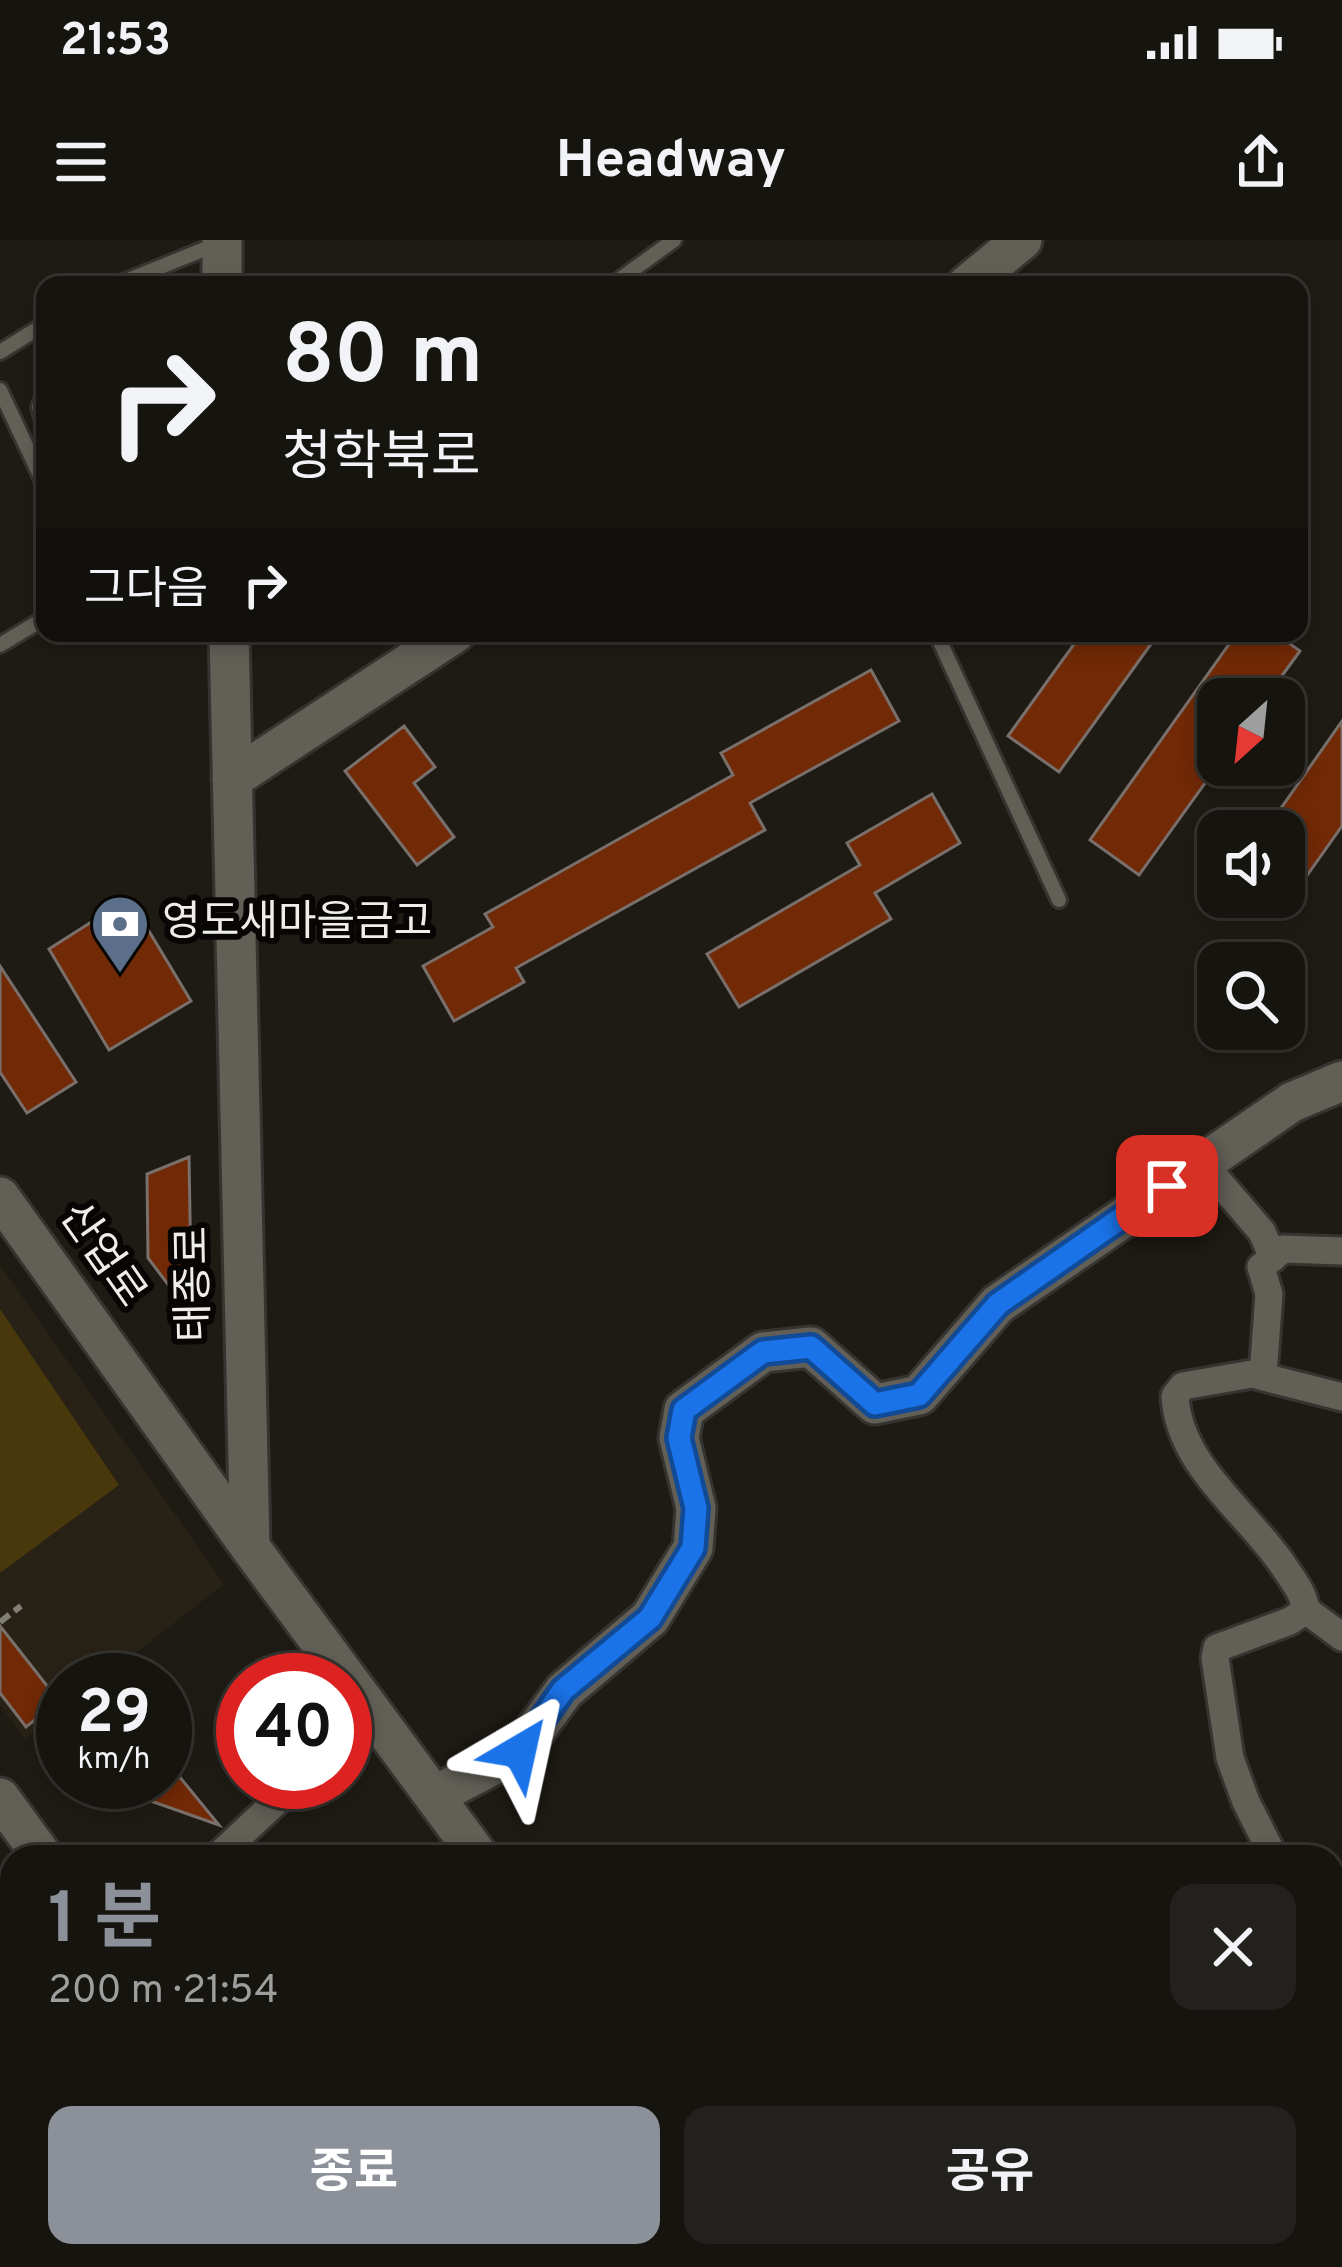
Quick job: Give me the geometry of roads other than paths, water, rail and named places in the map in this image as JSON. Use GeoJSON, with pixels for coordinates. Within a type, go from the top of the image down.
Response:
{"type":"FeatureCollection","features":[{"type":"Feature","properties":{"kind":"main road"},"geometry":{"type":"LineString","coordinates":[[978,276],[1022,240]]}},
{"type":"Feature","properties":{"kind":"main road"},"geometry":{"type":"LineString","coordinates":[[222,241],[223,276]]}},
{"type":"Feature","properties":{"kind":"main road","name":"태종로"},"geometry":{"type":"LineString","coordinates":[[230,642],[250,1547]]}},
{"type":"Feature","properties":{"kind":"main road"},"geometry":{"type":"LineString","coordinates":[[232,779],[441,642]]}},
{"type":"Feature","properties":{"kind":"main road"},"geometry":{"type":"LineString","coordinates":[[434,1796],[520,1751],[563,1690],[650,1618],[693,1548],[696,1508],[679,1438],[684,1410],[763,1352],[811,1347],[875,1404],[919,1395],[998,1304],[1292,1102],[1342,1081]]}},
{"type":"Feature","properties":{"kind":"main road","name":"산업로"},"geometry":{"type":"LineString","coordinates":[[0,1197],[250,1547]]}},
{"type":"Feature","properties":{"kind":"main road"},"geometry":{"type":"LineString","coordinates":[[250,1547],[315,1653]]}},
{"type":"Feature","properties":{"kind":"main road"},"geometry":{"type":"LineString","coordinates":[[372,1736],[434,1796],[470,1845]]}},
{"type":"Feature","properties":{"kind":"main road"},"geometry":{"type":"LineString","coordinates":[[0,1798],[34,1845]]}},
{"type":"Feature","properties":{"kind":"street"},"geometry":{"type":"LineString","coordinates":[[1202,1162],[1262,1232],[1273,1258]]}},
{"type":"Feature","properties":{"kind":"street"},"geometry":{"type":"LineString","coordinates":[[1263,1376],[1269,1294],[1262,1267],[1283,1250],[1342,1250]]}},
{"type":"Feature","properties":{"kind":"street"},"geometry":{"type":"LineString","coordinates":[[1342,1396],[1263,1376],[1236,1375],[1183,1386],[1175,1396],[1187,1444],[1278,1558],[1305,1599],[1306,1610],[1342,1637]]}},
{"type":"Feature","properties":{"kind":"street"},"geometry":{"type":"LineString","coordinates":[[1268,1845],[1230,1758],[1214,1658],[1217,1648],[1290,1621],[1306,1610]]}},
{"type":"Feature","properties":{"kind":"street"},"geometry":{"type":"LineString","coordinates":[[230,1845],[268,1809]]}},
{"type":"Feature","properties":{"kind":"lane"},"geometry":{"type":"LineString","coordinates":[[624,276],[674,240]]}},
{"type":"Feature","properties":{"kind":"lane"},"geometry":{"type":"LineString","coordinates":[[135,276],[222,241]]}},
{"type":"Feature","properties":{"kind":"lane"},"geometry":{"type":"LineString","coordinates":[[150,276],[152,268]]}},
{"type":"Feature","properties":{"kind":"lane"},"geometry":{"type":"LineString","coordinates":[[0,352],[36,330]]}},
{"type":"Feature","properties":{"kind":"lane"},"geometry":{"type":"LineString","coordinates":[[0,390],[36,467]]}},
{"type":"Feature","properties":{"kind":"lane"},"geometry":{"type":"LineString","coordinates":[[0,645],[36,623]]}},
{"type":"Feature","properties":{"kind":"lane"},"geometry":{"type":"LineString","coordinates":[[940,642],[1059,900]]}},
{"type":"Feature","properties":{"kind":"place","name":"영도새마을금고"},"geometry":{"type":"Point","coordinates":[120,975]}}]}
